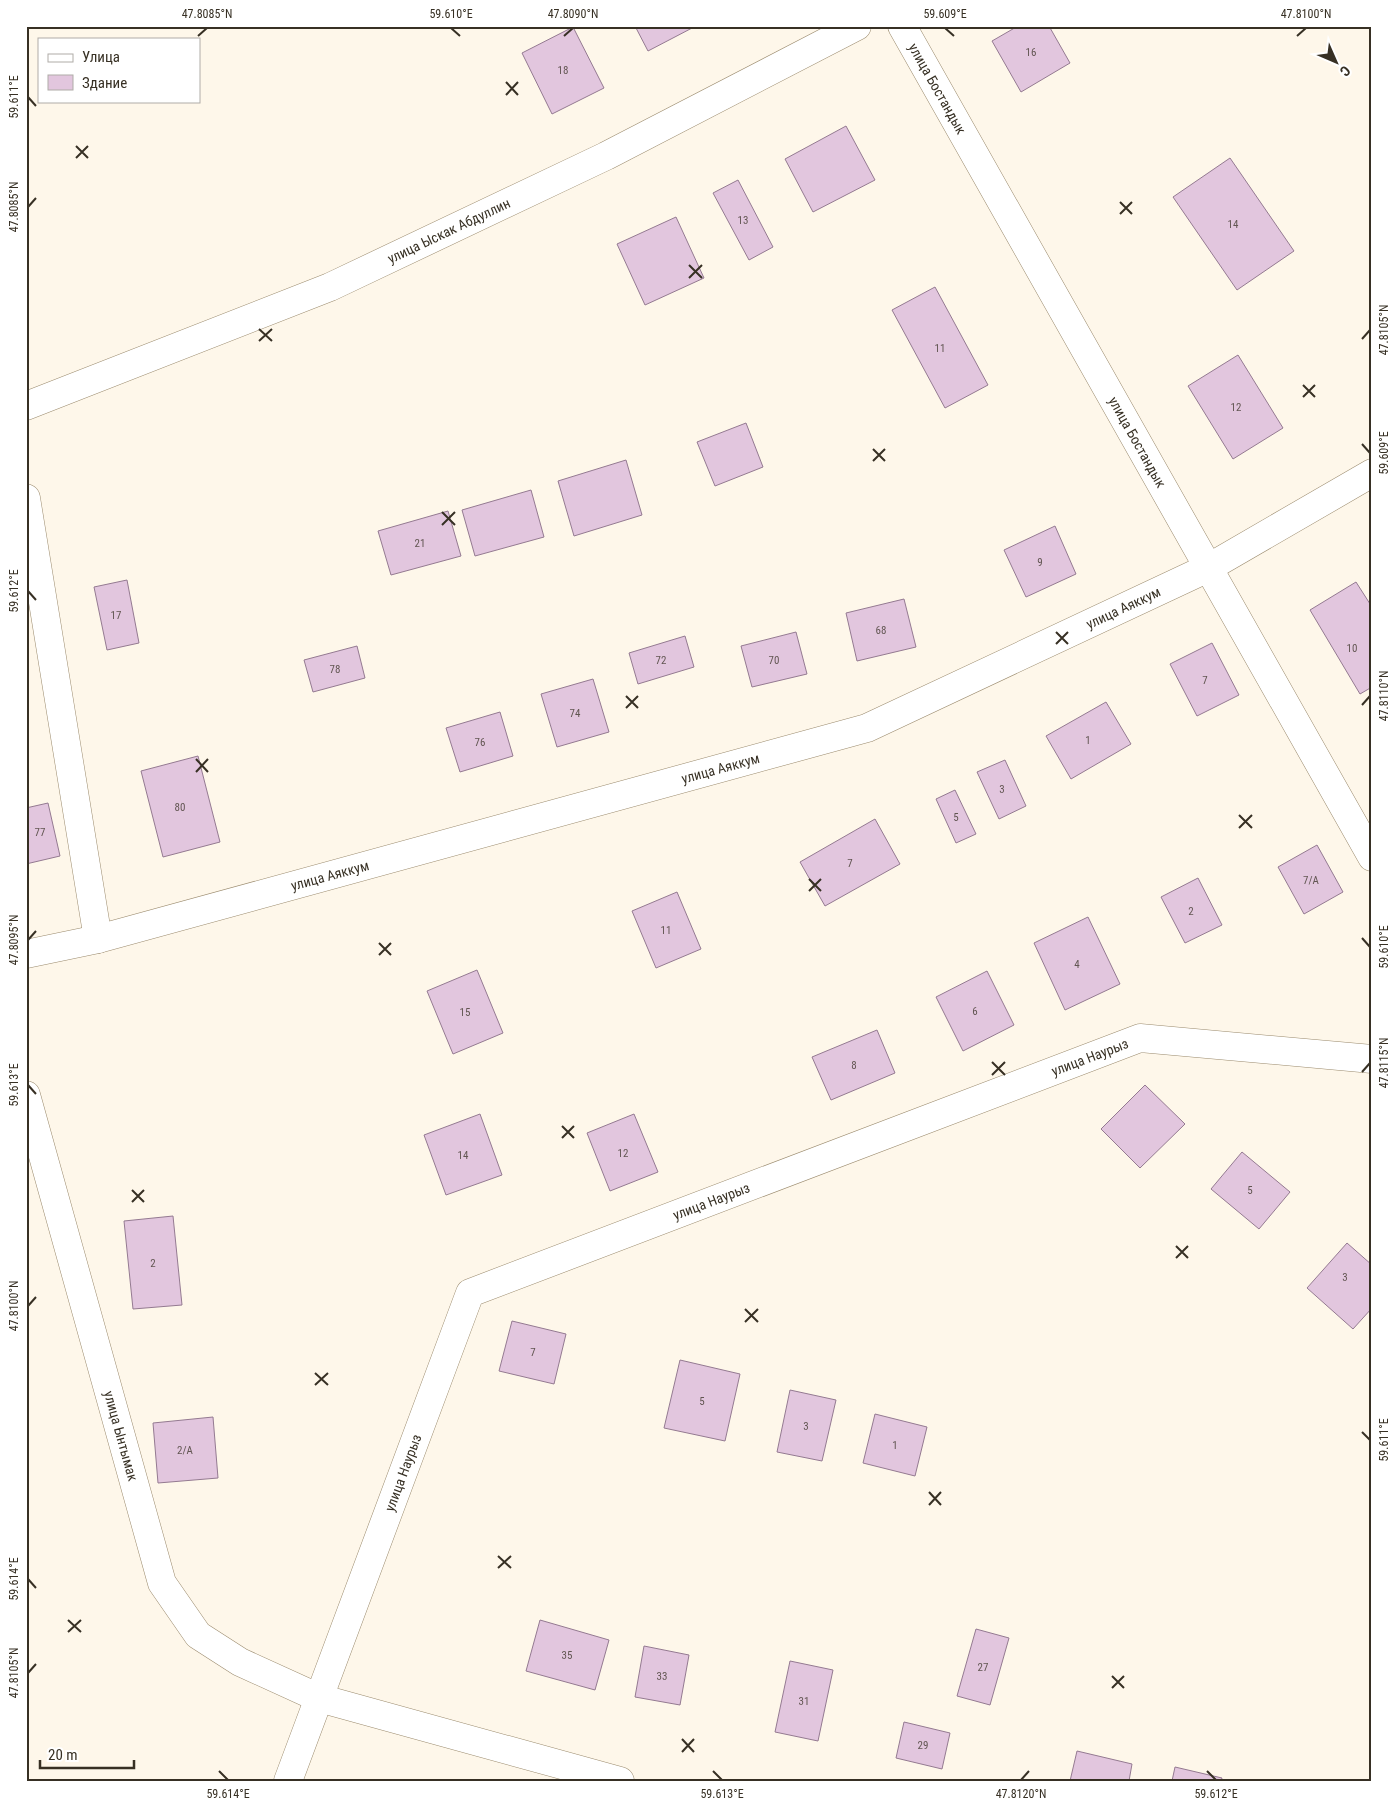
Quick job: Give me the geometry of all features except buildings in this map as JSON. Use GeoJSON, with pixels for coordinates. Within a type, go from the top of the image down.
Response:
{"type":"FeatureCollection","features":[{"type":"Feature","properties":{"kind":"street","name":"улица Ыскак Абдуллин"},"geometry":{"type":"LineString","coordinates":[[26,406],[330,286],[606,156],[857,26]]}},
{"type":"Feature","properties":{"kind":"street","name":"улица Бостандык"},"geometry":{"type":"LineString","coordinates":[[902,26],[1372,857]]}},
{"type":"Feature","properties":{"kind":"street","name":"улица Аяккум"},"geometry":{"type":"LineString","coordinates":[[26,954],[98,939],[866,728],[1208,568],[1372,473]]}},
{"type":"Feature","properties":{"kind":"street"},"geometry":{"type":"LineString","coordinates":[[26,498],[98,939]]}},
{"type":"Feature","properties":{"kind":"street","name":"улица Наурыз"},"geometry":{"type":"LineString","coordinates":[[288,1781],[470,1293],[1140,1038],[1372,1059]]}},
{"type":"Feature","properties":{"kind":"street","name":"улица Ынтымак"},"geometry":{"type":"LineString","coordinates":[[26,1095],[162,1583],[198,1635],[240,1662],[319,1698],[620,1781]]}}]}
